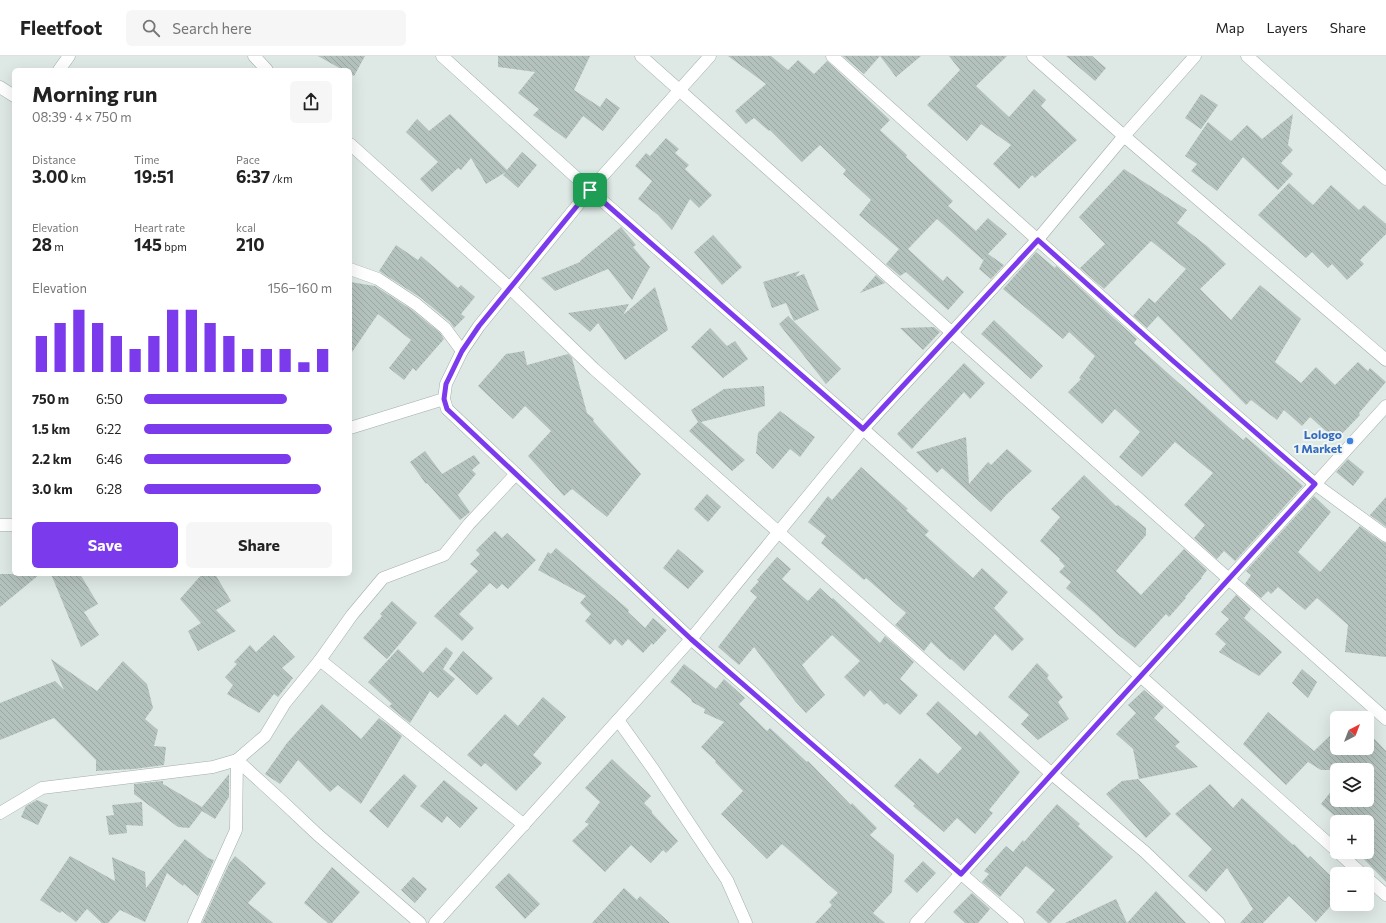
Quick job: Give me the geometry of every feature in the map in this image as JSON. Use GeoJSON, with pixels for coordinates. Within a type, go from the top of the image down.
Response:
{"type":"FeatureCollection","features":[{"type":"Feature","properties":{"kind":"street"},"geometry":{"type":"LineString","coordinates":[[60,68],[68,56]]}},
{"type":"Feature","properties":{"kind":"street"},"geometry":{"type":"LineString","coordinates":[[254,56],[266,68]]}},
{"type":"Feature","properties":{"kind":"street"},"geometry":{"type":"LineString","coordinates":[[442,56],[590,190],[863,429],[1330,846]]}},
{"type":"Feature","properties":{"kind":"street"},"geometry":{"type":"LineString","coordinates":[[641,56],[1386,720]]}},
{"type":"Feature","properties":{"kind":"street"},"geometry":{"type":"LineString","coordinates":[[710,56],[590,190],[479,326],[462,351],[446,384],[444,399],[447,409],[691,639],[1018,923]]}},
{"type":"Feature","properties":{"kind":"street"},"geometry":{"type":"LineString","coordinates":[[832,56],[1172,360],[1315,484],[1386,536]]}},
{"type":"Feature","properties":{"kind":"street"},"geometry":{"type":"LineString","coordinates":[[1033,56],[1124,136],[1386,360]]}},
{"type":"Feature","properties":{"kind":"street"},"geometry":{"type":"LineString","coordinates":[[435,923],[691,639],[863,429],[1038,240],[1124,136],[1195,56]]}},
{"type":"Feature","properties":{"kind":"street"},"geometry":{"type":"LineString","coordinates":[[1247,56],[1386,179]]}},
{"type":"Feature","properties":{"kind":"street"},"geometry":{"type":"LineString","coordinates":[[0,87],[12,95]]}},
{"type":"Feature","properties":{"kind":"street"},"geometry":{"type":"LineString","coordinates":[[352,146],[510,288],[594,369],[1052,774],[1145,852],[1219,923]]}},
{"type":"Feature","properties":{"kind":"street"},"geometry":{"type":"LineString","coordinates":[[352,270],[378,279],[416,304],[445,328],[462,351]]}},
{"type":"Feature","properties":{"kind":"street"},"geometry":{"type":"LineString","coordinates":[[352,427],[444,399]]}},
{"type":"Feature","properties":{"kind":"street"},"geometry":{"type":"LineString","coordinates":[[916,923],[1386,406]]}},
{"type":"Feature","properties":{"kind":"street"},"geometry":{"type":"LineString","coordinates":[[0,813],[42,788],[213,767],[236,760],[265,736],[285,703],[320,660],[352,615],[383,578],[444,555],[469,524],[516,474]]}},
{"type":"Feature","properties":{"kind":"street"},"geometry":{"type":"LineString","coordinates":[[0,525],[12,525]]}},
{"type":"Feature","properties":{"kind":"street"},"geometry":{"type":"LineString","coordinates":[[320,660],[524,825]]}},
{"type":"Feature","properties":{"kind":"street"},"geometry":{"type":"LineString","coordinates":[[618,720],[653,769],[727,880],[746,923]]}},
{"type":"Feature","properties":{"kind":"street"},"geometry":{"type":"LineString","coordinates":[[194,923],[236,830],[236,760]]}},
{"type":"Feature","properties":{"kind":"street"},"geometry":{"type":"LineString","coordinates":[[236,760],[318,835],[420,923]]}},
{"type":"Feature","properties":{"kind":"street"},"geometry":{"type":"LineString","coordinates":[[1345,859],[1354,867]]}},
{"type":"Feature","properties":{"kind":"street"},"geometry":{"type":"LineString","coordinates":[[1374,884],[1386,895]]}},
{"type":"Feature","properties":{"kind":"building"},"geometry":{"type":"Polygon","coordinates":[[[318,56],[365,56],[354,76],[352,75],[352,68],[339,68],[318,56]]]}},
{"type":"Feature","properties":{"kind":"building"},"geometry":{"type":"Polygon","coordinates":[[[498,56],[590,56],[574,90],[600,107],[606,98],[620,108],[603,131],[583,116],[566,139],[533,115],[539,109],[518,93],[535,72],[498,67],[498,56]]]}},
{"type":"Feature","properties":{"kind":"building"},"geometry":{"type":"Polygon","coordinates":[[[728,56],[771,56],[788,70],[798,60],[814,74],[827,61],[890,120],[880,130],[907,155],[906,157],[953,201],[948,206],[976,231],[988,218],[1007,234],[988,254],[1004,265],[991,279],[979,269],[985,257],[983,260],[937,219],[908,249],[943,281],[947,276],[964,292],[948,310],[906,272],[900,276],[886,264],[899,249],[859,215],[871,200],[843,174],[846,170],[820,145],[802,162],[770,130],[769,131],[754,118],[746,124],[735,111],[766,84],[728,56]]]}},
{"type":"Feature","properties":{"kind":"building"},"geometry":{"type":"Polygon","coordinates":[[[843,56],[880,56],[864,74],[843,56]]]}},
{"type":"Feature","properties":{"kind":"building"},"geometry":{"type":"Polygon","coordinates":[[[880,56],[921,56],[896,77],[880,56]]]}},
{"type":"Feature","properties":{"kind":"building"},"geometry":{"type":"Polygon","coordinates":[[[949,56],[1007,56],[976,86],[1009,117],[1034,89],[1046,100],[1041,106],[1077,140],[1035,178],[1032,175],[1019,189],[993,164],[1011,145],[981,124],[967,141],[927,105],[960,70],[949,56]]]}},
{"type":"Feature","properties":{"kind":"building"},"geometry":{"type":"Polygon","coordinates":[[[1066,56],[1092,56],[1106,68],[1095,81],[1066,56]]]}},
{"type":"Feature","properties":{"kind":"building"},"geometry":{"type":"Polygon","coordinates":[[[1201,94],[1218,105],[1201,129],[1185,118],[1201,94]]]}},
{"type":"Feature","properties":{"kind":"building"},"geometry":{"type":"Polygon","coordinates":[[[450,114],[507,170],[522,152],[537,165],[518,188],[503,175],[506,172],[486,184],[471,158],[461,170],[458,168],[432,192],[420,179],[438,162],[406,132],[417,119],[429,131],[450,114]]]}},
{"type":"Feature","properties":{"kind":"building"},"geometry":{"type":"Polygon","coordinates":[[[1293,114],[1288,145],[1293,150],[1281,163],[1293,174],[1278,190],[1243,157],[1217,191],[1191,171],[1197,164],[1185,156],[1208,122],[1231,141],[1247,125],[1262,139],[1293,114]]]}},
{"type":"Feature","properties":{"kind":"building"},"geometry":{"type":"Polygon","coordinates":[[[666,138],[679,149],[675,153],[689,165],[685,169],[712,195],[699,208],[690,199],[672,230],[658,215],[638,199],[652,181],[635,166],[646,153],[650,156],[666,138]]]}},
{"type":"Feature","properties":{"kind":"building"},"geometry":{"type":"Polygon","coordinates":[[[1124,169],[1187,210],[1177,223],[1207,246],[1226,264],[1200,289],[1231,320],[1260,285],[1301,319],[1275,362],[1301,383],[1316,367],[1335,385],[1358,362],[1368,371],[1370,368],[1386,382],[1359,413],[1360,415],[1336,440],[1310,417],[1302,426],[1284,410],[1277,420],[1251,400],[1246,405],[1158,316],[1147,328],[1133,316],[1149,298],[1155,303],[1186,269],[1151,241],[1104,289],[1080,268],[1105,244],[1079,217],[1124,169]]]}},
{"type":"Feature","properties":{"kind":"building"},"geometry":{"type":"Polygon","coordinates":[[[1289,183],[1313,205],[1331,185],[1359,210],[1364,205],[1386,224],[1386,234],[1360,260],[1364,264],[1347,280],[1332,264],[1328,268],[1312,252],[1306,258],[1258,215],[1289,183]]]}},
{"type":"Feature","properties":{"kind":"building"},"geometry":{"type":"Polygon","coordinates":[[[621,227],[636,245],[633,247],[650,267],[632,300],[608,269],[555,291],[541,278],[580,262],[621,227]]]}},
{"type":"Feature","properties":{"kind":"building"},"geometry":{"type":"Polygon","coordinates":[[[713,235],[742,267],[722,285],[694,252],[713,235]]]}},
{"type":"Feature","properties":{"kind":"building"},"geometry":{"type":"Polygon","coordinates":[[[396,245],[418,260],[421,256],[458,288],[461,285],[475,297],[461,314],[465,317],[454,328],[450,322],[421,298],[379,271],[396,245]]]}},
{"type":"Feature","properties":{"kind":"building"},"geometry":{"type":"Polygon","coordinates":[[[1036,252],[1055,268],[1056,266],[1137,339],[1134,343],[1243,440],[1246,437],[1303,486],[1235,561],[1224,551],[1217,559],[1194,538],[1205,525],[1184,505],[1213,473],[1175,442],[1142,477],[1119,457],[1140,432],[1115,409],[1102,424],[1068,392],[1081,379],[1079,378],[1095,356],[1069,332],[1063,339],[1003,289],[1036,252]]]}},
{"type":"Feature","properties":{"kind":"building"},"geometry":{"type":"Polygon","coordinates":[[[800,271],[795,277],[804,274],[819,310],[794,321],[786,303],[772,308],[763,282],[800,271]]]}},
{"type":"Feature","properties":{"kind":"building"},"geometry":{"type":"Polygon","coordinates":[[[876,275],[885,283],[860,293],[876,275]]]}},
{"type":"Feature","properties":{"kind":"building"},"geometry":{"type":"Polygon","coordinates":[[[352,282],[375,286],[412,310],[440,333],[444,339],[416,371],[413,368],[404,380],[389,368],[411,340],[378,314],[352,352],[352,282]]]}},
{"type":"Feature","properties":{"kind":"building"},"geometry":{"type":"Polygon","coordinates":[[[655,287],[668,330],[625,360],[598,323],[590,332],[568,313],[629,304],[623,315],[655,287]]]}},
{"type":"Feature","properties":{"kind":"building"},"geometry":{"type":"Polygon","coordinates":[[[788,316],[841,369],[826,384],[779,324],[788,316]]]}},
{"type":"Feature","properties":{"kind":"building"},"geometry":{"type":"Polygon","coordinates":[[[994,320],[1043,366],[1031,379],[981,334],[994,320]]]}},
{"type":"Feature","properties":{"kind":"building"},"geometry":{"type":"Polygon","coordinates":[[[934,327],[940,332],[923,350],[900,328],[934,327]]]}},
{"type":"Feature","properties":{"kind":"building"},"geometry":{"type":"Polygon","coordinates":[[[710,328],[727,346],[735,341],[748,359],[723,378],[691,347],[710,328]]]}},
{"type":"Feature","properties":{"kind":"building"},"geometry":{"type":"Polygon","coordinates":[[[524,351],[527,365],[568,354],[572,358],[587,413],[594,419],[593,421],[641,474],[607,517],[572,489],[564,496],[528,456],[551,431],[525,406],[513,419],[478,386],[506,354],[524,351]]]}},
{"type":"Feature","properties":{"kind":"building"},"geometry":{"type":"Polygon","coordinates":[[[964,363],[985,383],[970,399],[964,392],[912,449],[897,434],[964,363]]]}},
{"type":"Feature","properties":{"kind":"building"},"geometry":{"type":"Polygon","coordinates":[[[764,386],[765,406],[701,422],[745,460],[732,471],[689,431],[698,422],[691,410],[724,389],[764,386]]]}},
{"type":"Feature","properties":{"kind":"building"},"geometry":{"type":"Polygon","coordinates":[[[780,411],[815,437],[800,457],[790,449],[773,469],[756,453],[758,433],[780,411]]]}},
{"type":"Feature","properties":{"kind":"building"},"geometry":{"type":"Polygon","coordinates":[[[966,437],[969,484],[988,462],[991,465],[1007,449],[1032,471],[1007,494],[991,512],[942,468],[937,473],[916,452],[966,437]]]}},
{"type":"Feature","properties":{"kind":"building"},"geometry":{"type":"Polygon","coordinates":[[[425,451],[442,474],[474,455],[480,463],[472,470],[476,474],[458,495],[457,494],[470,512],[460,520],[427,483],[426,484],[410,462],[425,451]]]}},
{"type":"Feature","properties":{"kind":"building"},"geometry":{"type":"Polygon","coordinates":[[[1348,459],[1364,472],[1353,486],[1336,472],[1348,459]]]}},
{"type":"Feature","properties":{"kind":"building"},"geometry":{"type":"Polygon","coordinates":[[[861,467],[908,509],[906,510],[929,531],[925,535],[973,578],[982,568],[1008,592],[994,608],[1024,639],[1012,651],[995,634],[964,671],[931,642],[924,651],[895,625],[906,613],[866,578],[864,580],[821,543],[826,536],[808,522],[828,496],[832,500],[861,467]]]}},
{"type":"Feature","properties":{"kind":"building"},"geometry":{"type":"Polygon","coordinates":[[[1084,475],[1116,506],[1118,505],[1146,528],[1146,535],[1116,571],[1141,595],[1184,549],[1207,570],[1185,597],[1186,598],[1169,617],[1166,614],[1135,648],[1117,634],[1066,588],[1071,582],[1059,572],[1065,566],[1059,560],[1060,559],[1040,541],[1060,517],[1051,509],[1084,475]]]}},
{"type":"Feature","properties":{"kind":"building"},"geometry":{"type":"Polygon","coordinates":[[[707,494],[721,507],[708,522],[694,509],[707,494]]]}},
{"type":"Feature","properties":{"kind":"building"},"geometry":{"type":"Polygon","coordinates":[[[1314,496],[1331,512],[1298,552],[1320,572],[1360,526],[1382,542],[1386,543],[1386,657],[1345,652],[1348,625],[1317,598],[1305,610],[1278,587],[1271,594],[1268,591],[1261,598],[1245,584],[1251,575],[1246,571],[1314,496]]]}},
{"type":"Feature","properties":{"kind":"building"},"geometry":{"type":"Polygon","coordinates":[[[1386,497],[1386,527],[1370,515],[1386,497]]]}},
{"type":"Feature","properties":{"kind":"building"},"geometry":{"type":"Polygon","coordinates":[[[495,531],[502,538],[507,533],[536,560],[508,589],[502,584],[497,589],[490,583],[459,614],[474,628],[462,641],[434,616],[478,571],[470,564],[480,554],[476,550],[495,531]]]}},
{"type":"Feature","properties":{"kind":"building"},"geometry":{"type":"Polygon","coordinates":[[[556,548],[629,610],[628,612],[645,628],[653,618],[667,630],[643,653],[628,639],[622,646],[615,639],[610,645],[585,621],[591,614],[580,603],[586,596],[538,570],[548,552],[551,554],[556,548]]]}},
{"type":"Feature","properties":{"kind":"building"},"geometry":{"type":"Polygon","coordinates":[[[678,549],[704,571],[688,589],[663,568],[678,549]]]}},
{"type":"Feature","properties":{"kind":"building"},"geometry":{"type":"Polygon","coordinates":[[[777,557],[791,569],[782,579],[808,601],[820,588],[832,599],[833,598],[880,643],[885,636],[914,662],[900,679],[918,695],[900,715],[887,703],[884,705],[870,690],[864,697],[844,677],[860,661],[832,635],[802,665],[825,695],[806,713],[795,701],[754,647],[739,665],[718,647],[757,597],[750,591],[759,581],[757,580],[777,557]]]}},
{"type":"Feature","properties":{"kind":"building"},"geometry":{"type":"Polygon","coordinates":[[[0,574],[12,574],[12,576],[38,576],[0,607],[0,574]]]}},
{"type":"Feature","properties":{"kind":"building"},"geometry":{"type":"Polygon","coordinates":[[[52,576],[81,576],[98,604],[84,612],[99,635],[81,647],[52,576]]]}},
{"type":"Feature","properties":{"kind":"building"},"geometry":{"type":"Polygon","coordinates":[[[200,576],[216,576],[231,601],[216,610],[236,631],[198,651],[188,631],[201,623],[180,599],[200,576]]]}},
{"type":"Feature","properties":{"kind":"building"},"geometry":{"type":"Polygon","coordinates":[[[1236,595],[1251,609],[1244,618],[1282,652],[1259,676],[1219,652],[1226,644],[1215,634],[1229,619],[1221,612],[1236,595]]]}},
{"type":"Feature","properties":{"kind":"building"},"geometry":{"type":"Polygon","coordinates":[[[392,601],[417,623],[387,659],[363,638],[382,616],[380,614],[392,601]]]}},
{"type":"Feature","properties":{"kind":"building"},"geometry":{"type":"Polygon","coordinates":[[[274,635],[295,657],[282,668],[293,678],[278,697],[274,694],[259,713],[227,694],[233,685],[225,677],[237,664],[234,662],[250,645],[256,652],[274,635]]]}},
{"type":"Feature","properties":{"kind":"building"},"geometry":{"type":"Polygon","coordinates":[[[446,647],[453,653],[443,669],[455,679],[438,698],[430,691],[410,723],[389,706],[392,704],[368,682],[398,649],[423,673],[446,647]]]}},
{"type":"Feature","properties":{"kind":"building"},"geometry":{"type":"Polygon","coordinates":[[[463,651],[493,678],[477,695],[449,669],[463,651]]]}},
{"type":"Feature","properties":{"kind":"building"},"geometry":{"type":"Polygon","coordinates":[[[51,659],[97,691],[123,661],[147,684],[153,708],[145,719],[158,730],[154,746],[166,747],[164,765],[134,769],[96,771],[96,760],[54,718],[0,740],[0,703],[55,681],[64,690],[51,659]]]}},
{"type":"Feature","properties":{"kind":"building"},"geometry":{"type":"Polygon","coordinates":[[[1037,663],[1049,675],[1047,678],[1063,697],[1058,702],[1069,719],[1038,740],[1021,724],[1029,715],[1008,697],[1037,663]]]}},
{"type":"Feature","properties":{"kind":"building"},"geometry":{"type":"Polygon","coordinates":[[[684,664],[716,689],[724,679],[745,698],[739,704],[767,731],[770,728],[807,762],[808,761],[851,805],[852,803],[877,828],[870,835],[894,855],[892,892],[873,913],[885,923],[815,923],[832,905],[829,902],[838,893],[782,844],[767,859],[721,814],[743,791],[701,747],[724,722],[704,713],[705,709],[692,702],[691,699],[670,682],[684,664]]]}},
{"type":"Feature","properties":{"kind":"building"},"geometry":{"type":"Polygon","coordinates":[[[1302,669],[1317,682],[1308,698],[1292,683],[1302,669]]]}},
{"type":"Feature","properties":{"kind":"building"},"geometry":{"type":"Polygon","coordinates":[[[1144,690],[1164,707],[1154,718],[1180,742],[1175,746],[1198,767],[1139,779],[1133,749],[1116,734],[1136,713],[1128,705],[1144,690]]]}},
{"type":"Feature","properties":{"kind":"building"},"geometry":{"type":"Polygon","coordinates":[[[543,697],[566,717],[533,755],[542,763],[516,791],[485,763],[481,767],[467,755],[505,714],[518,726],[543,697]]]}},
{"type":"Feature","properties":{"kind":"building"},"geometry":{"type":"Polygon","coordinates":[[[938,701],[976,736],[980,731],[1020,772],[989,810],[993,813],[975,834],[957,818],[944,832],[913,806],[915,804],[894,786],[920,758],[938,774],[962,748],[926,714],[938,701]]]}},
{"type":"Feature","properties":{"kind":"building"},"geometry":{"type":"Polygon","coordinates":[[[322,704],[361,739],[379,718],[402,736],[361,804],[338,785],[330,792],[298,760],[280,784],[265,774],[287,743],[322,704]]]}},
{"type":"Feature","properties":{"kind":"building"},"geometry":{"type":"Polygon","coordinates":[[[1268,712],[1314,751],[1330,736],[1330,755],[1374,755],[1374,738],[1386,751],[1386,882],[1374,870],[1374,867],[1372,867],[1364,859],[1374,859],[1374,815],[1334,815],[1321,804],[1330,793],[1330,807],[1374,807],[1374,763],[1330,763],[1330,770],[1321,770],[1308,762],[1286,785],[1243,744],[1268,712]]]}},
{"type":"Feature","properties":{"kind":"building"},"geometry":{"type":"Polygon","coordinates":[[[612,759],[651,796],[644,803],[678,841],[666,853],[663,850],[651,863],[631,845],[605,872],[572,841],[589,824],[585,822],[600,802],[585,788],[612,759]]]}},
{"type":"Feature","properties":{"kind":"building"},"geometry":{"type":"Polygon","coordinates":[[[229,774],[229,797],[215,819],[202,811],[189,828],[178,827],[134,794],[134,784],[163,781],[163,784],[202,807],[229,774]]]}},
{"type":"Feature","properties":{"kind":"building"},"geometry":{"type":"Polygon","coordinates":[[[404,774],[417,786],[388,828],[369,811],[404,774]]]}},
{"type":"Feature","properties":{"kind":"building"},"geometry":{"type":"Polygon","coordinates":[[[1138,779],[1171,814],[1146,838],[1106,794],[1122,781],[1138,779]]]}},
{"type":"Feature","properties":{"kind":"building"},"geometry":{"type":"Polygon","coordinates":[[[444,780],[478,808],[460,828],[447,816],[442,823],[420,806],[444,780]]]}},
{"type":"Feature","properties":{"kind":"building"},"geometry":{"type":"Polygon","coordinates":[[[1210,784],[1233,808],[1242,798],[1293,845],[1294,844],[1308,858],[1310,856],[1330,875],[1330,907],[1316,922],[1289,896],[1263,923],[1240,923],[1253,909],[1227,868],[1206,892],[1188,876],[1212,849],[1175,814],[1210,784]]]}},
{"type":"Feature","properties":{"kind":"building"},"geometry":{"type":"Polygon","coordinates":[[[37,800],[48,805],[38,825],[21,817],[26,806],[37,800]]]}},
{"type":"Feature","properties":{"kind":"building"},"geometry":{"type":"Polygon","coordinates":[[[142,802],[143,826],[126,825],[127,833],[109,835],[106,816],[114,815],[112,805],[142,802]]]}},
{"type":"Feature","properties":{"kind":"building"},"geometry":{"type":"Polygon","coordinates":[[[1057,804],[1080,824],[1078,826],[1113,857],[1050,923],[1048,923],[1036,912],[1055,890],[1026,866],[1000,897],[982,882],[989,874],[984,871],[1006,846],[1013,852],[1023,840],[1024,842],[1057,804]]]}},
{"type":"Feature","properties":{"kind":"building"},"geometry":{"type":"Polygon","coordinates":[[[185,839],[208,858],[214,860],[198,896],[184,884],[183,886],[167,873],[145,922],[120,910],[108,923],[102,923],[87,909],[76,922],[62,911],[60,913],[40,900],[70,856],[115,881],[112,857],[145,872],[146,888],[185,839]]]}},
{"type":"Feature","properties":{"kind":"building"},"geometry":{"type":"Polygon","coordinates":[[[235,856],[266,883],[248,903],[273,923],[202,923],[229,864],[235,856]]]}},
{"type":"Feature","properties":{"kind":"building"},"geometry":{"type":"Polygon","coordinates":[[[923,861],[936,873],[917,893],[904,881],[923,861]]]}},
{"type":"Feature","properties":{"kind":"building"},"geometry":{"type":"Polygon","coordinates":[[[332,867],[360,892],[332,923],[328,923],[304,903],[332,867]]]}},
{"type":"Feature","properties":{"kind":"building"},"geometry":{"type":"Polygon","coordinates":[[[509,873],[540,904],[525,919],[495,887],[509,873]]]}},
{"type":"Feature","properties":{"kind":"building"},"geometry":{"type":"Polygon","coordinates":[[[413,877],[427,889],[415,903],[401,890],[413,877]]]}},
{"type":"Feature","properties":{"kind":"building"},"geometry":{"type":"Polygon","coordinates":[[[624,888],[637,900],[640,896],[670,923],[592,923],[624,888]]]}},
{"type":"Feature","properties":{"kind":"building"},"geometry":{"type":"Polygon","coordinates":[[[1156,891],[1186,923],[1127,923],[1156,891]]]}},
{"type":"Feature","properties":{"kind":"building"},"geometry":{"type":"Polygon","coordinates":[[[972,893],[990,909],[978,923],[965,923],[953,912],[972,893]]]}},
{"type":"Feature","properties":{"kind":"building"},"geometry":{"type":"Polygon","coordinates":[[[1116,899],[1127,923],[1065,923],[1116,899]]]}},
{"type":"Feature","properties":{"kind":"place","name":"Lologo 1 Market"},"geometry":{"type":"Point","coordinates":[1350,441]}},
{"type":"Feature","properties":{"kind":"route"},"geometry":{"type":"LineString","coordinates":[[590,190],[863,429],[1038,240],[1172,360],[1315,484],[961,874],[691,639],[447,409],[444,399],[446,384],[462,351],[479,326],[590,190]]}}]}
